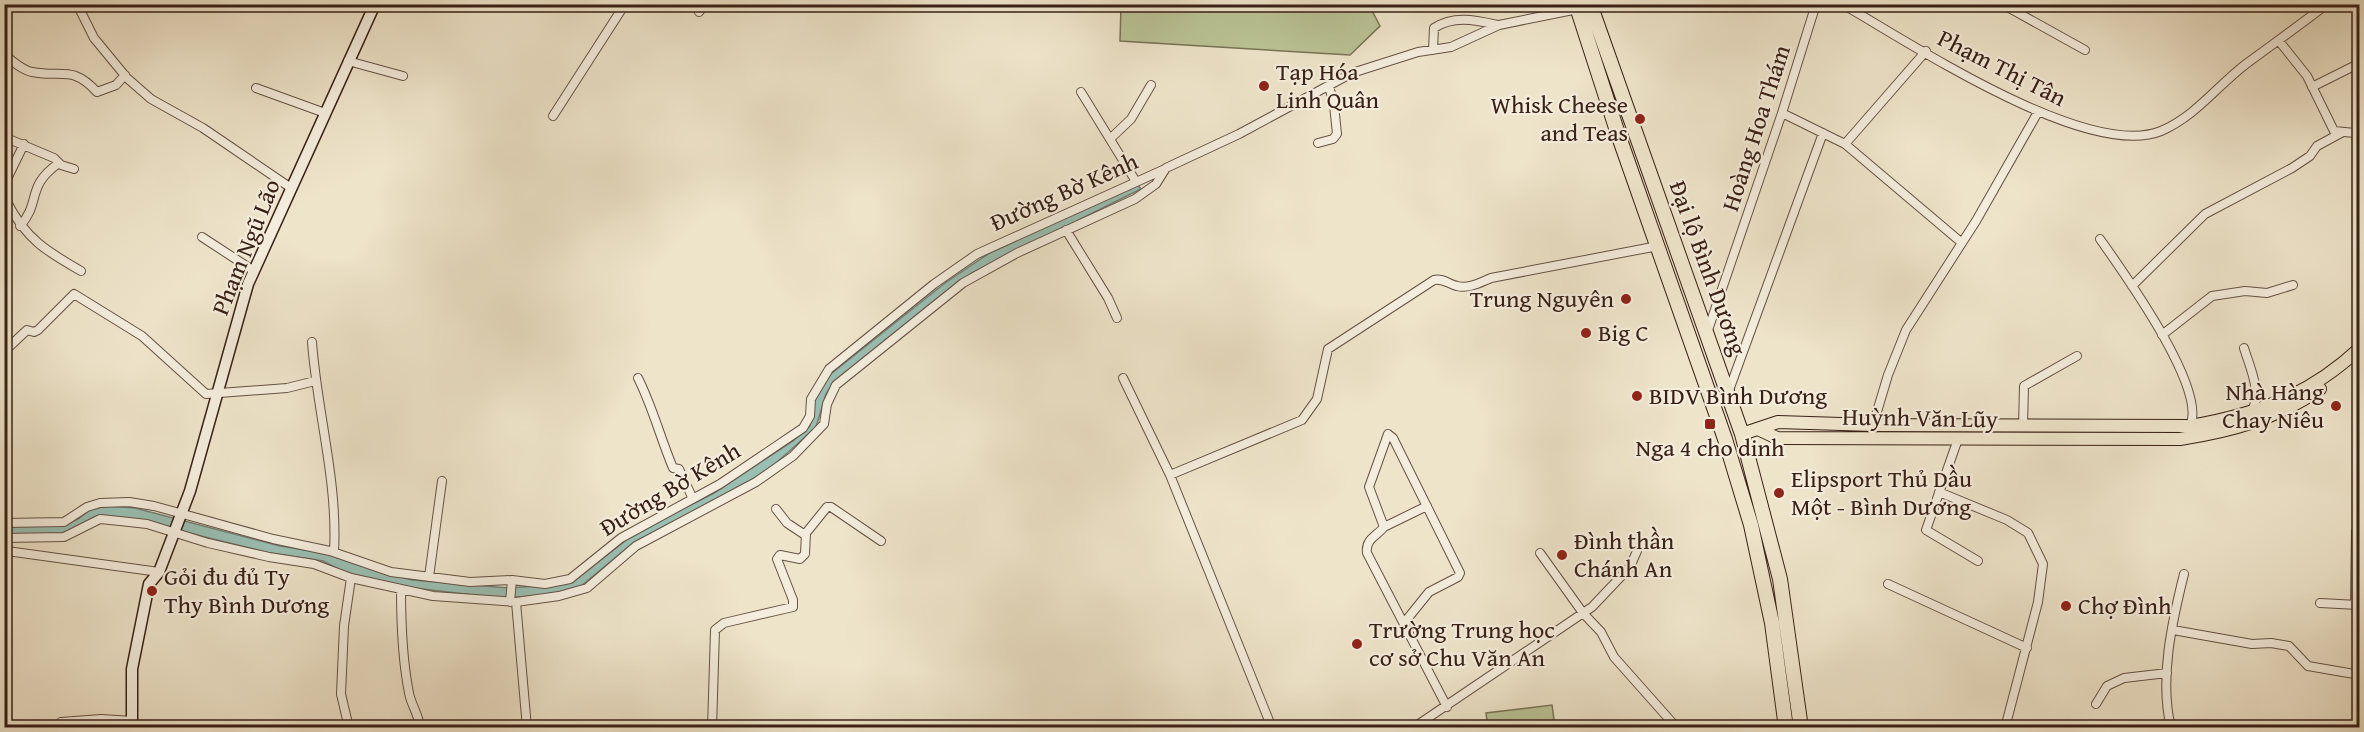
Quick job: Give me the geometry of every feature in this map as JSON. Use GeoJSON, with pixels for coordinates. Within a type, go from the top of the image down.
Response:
{"type":"FeatureCollection","features":[{"type":"Feature","properties":{"kind":"highway","name":"Đại lộ Bình Dương"},"geometry":{"type":"LineString","coordinates":[[1581,6],[1618,134],[1695,355],[1692,364],[1714,428],[1725,439],[1762,573],[1776,646],[1785,724]]}},
{"type":"Feature","properties":{"kind":"highway","name":"Đại lộ Bình Dương"},"geometry":{"type":"LineString","coordinates":[[1581,6],[1707,332],[1742,434],[1780,579],[1802,724]]}},
{"type":"Feature","properties":{"kind":"highway"},"geometry":{"type":"LineString","coordinates":[[1725,439],[1742,434]]}},
{"type":"Feature","properties":{"kind":"main road","name":"Huỳnh Văn Lũy"},"geometry":{"type":"LineString","coordinates":[[1760,430],[1778,422],[1873,425],[2190,426],[2278,409],[2360,348]]}},
{"type":"Feature","properties":{"kind":"main road","name":"Huỳnh Văn Lũy"},"geometry":{"type":"LineString","coordinates":[[1760,430],[1777,438],[2180,439],[2208,435],[2278,409],[2317,391],[2360,359]]}},
{"type":"Feature","properties":{"kind":"main road"},"geometry":{"type":"LineString","coordinates":[[1742,434],[1760,430]]}},
{"type":"Feature","properties":{"kind":"street"},"geometry":{"type":"LineString","coordinates":[[77,4],[94,38],[125,75],[151,99],[203,128],[291,188]]}},
{"type":"Feature","properties":{"kind":"street","name":"Phạm Ngũ Lão"},"geometry":{"type":"LineString","coordinates":[[174,531],[218,394],[245,294],[254,270],[375,4]]}},
{"type":"Feature","properties":{"kind":"street"},"geometry":{"type":"LineString","coordinates":[[553,116],[625,4]]}},
{"type":"Feature","properties":{"kind":"street"},"geometry":{"type":"LineString","coordinates":[[699,12],[705,4]]}},
{"type":"Feature","properties":{"kind":"street","name":"Hoàng Hoa Thám"},"geometry":{"type":"LineString","coordinates":[[1707,332],[1782,114],[1816,4]]}},
{"type":"Feature","properties":{"kind":"street","name":"Phạm Thị Tân"},"geometry":{"type":"LineString","coordinates":[[1842,4],[2038,112],[2121,135],[2159,132],[2193,112],[2245,64],[2327,4]]}},
{"type":"Feature","properties":{"kind":"street"},"geometry":{"type":"LineString","coordinates":[[2002,4],[2085,51]]}},
{"type":"Feature","properties":{"kind":"street"},"geometry":{"type":"LineString","coordinates":[[1433,50],[1434,28],[1444,22],[1469,19],[1499,25],[1581,6]]}},
{"type":"Feature","properties":{"kind":"street","name":"Đường Bờ Kênh"},"geometry":{"type":"LineString","coordinates":[[4,523],[64,522],[87,507],[100,503],[129,502],[181,513],[273,539],[334,552],[390,572],[470,582],[545,584],[570,579],[621,537],[720,484],[802,428],[810,416],[811,399],[829,369],[934,284],[977,254],[1239,134],[1353,73],[1418,52],[1451,47],[1499,25]]}},
{"type":"Feature","properties":{"kind":"street"},"geometry":{"type":"LineString","coordinates":[[2279,41],[2291,54],[2312,87],[2334,131],[2355,133],[2360,136]]}},
{"type":"Feature","properties":{"kind":"street"},"geometry":{"type":"LineString","coordinates":[[1845,144],[1926,51]]}},
{"type":"Feature","properties":{"kind":"street"},"geometry":{"type":"LineString","coordinates":[[4,54],[30,72],[65,72],[77,75],[87,81],[97,92],[116,85],[125,75]]}},
{"type":"Feature","properties":{"kind":"street"},"geometry":{"type":"LineString","coordinates":[[348,61],[403,76]]}},
{"type":"Feature","properties":{"kind":"street"},"geometry":{"type":"LineString","coordinates":[[2312,87],[2360,63]]}},
{"type":"Feature","properties":{"kind":"street"},"geometry":{"type":"LineString","coordinates":[[1110,139],[1131,119],[1150,85]]}},
{"type":"Feature","properties":{"kind":"street"},"geometry":{"type":"LineString","coordinates":[[1318,143],[1333,139],[1337,134],[1334,105],[1329,86]]}},
{"type":"Feature","properties":{"kind":"street"},"geometry":{"type":"LineString","coordinates":[[256,88],[326,113]]}},
{"type":"Feature","properties":{"kind":"street"},"geometry":{"type":"LineString","coordinates":[[1080,92],[1136,180]]}},
{"type":"Feature","properties":{"kind":"street"},"geometry":{"type":"LineString","coordinates":[[1873,425],[1888,375],[1906,330],[1962,243],[2038,112]]}},
{"type":"Feature","properties":{"kind":"street"},"geometry":{"type":"LineString","coordinates":[[1782,114],[1845,144],[1962,243]]}},
{"type":"Feature","properties":{"kind":"street"},"geometry":{"type":"LineString","coordinates":[[1728,394],[1823,133]]}},
{"type":"Feature","properties":{"kind":"street"},"geometry":{"type":"LineString","coordinates":[[2132,286],[2205,214],[2292,168],[2310,156],[2317,146],[2341,133]]}},
{"type":"Feature","properties":{"kind":"street"},"geometry":{"type":"LineString","coordinates":[[4,137],[24,144],[74,169]]}},
{"type":"Feature","properties":{"kind":"street"},"geometry":{"type":"LineString","coordinates":[[6,181],[24,144]]}},
{"type":"Feature","properties":{"kind":"street"},"geometry":{"type":"LineString","coordinates":[[20,226],[33,204],[34,191],[38,182],[45,173],[59,163]]}},
{"type":"Feature","properties":{"kind":"street"},"geometry":{"type":"LineString","coordinates":[[4,538],[64,537],[100,519],[147,524],[269,557],[314,564],[351,578],[433,596],[512,601],[559,596],[587,588],[636,546],[756,482],[793,456],[815,436],[824,424],[827,404],[836,384],[963,284],[1017,253],[1135,199],[1156,184],[1166,168]]}},
{"type":"Feature","properties":{"kind":"street"},"geometry":{"type":"LineString","coordinates":[[7,202],[20,226],[38,244],[81,271]]}},
{"type":"Feature","properties":{"kind":"street"},"geometry":{"type":"LineString","coordinates":[[1066,230],[1108,298],[1117,318]]}},
{"type":"Feature","properties":{"kind":"street"},"geometry":{"type":"LineString","coordinates":[[202,237],[254,270]]}},
{"type":"Feature","properties":{"kind":"street"},"geometry":{"type":"LineString","coordinates":[[2100,239],[2162,335],[2189,387],[2193,418],[2190,426]]}},
{"type":"Feature","properties":{"kind":"street"},"geometry":{"type":"LineString","coordinates":[[1170,475],[1302,420],[1317,399],[1328,350],[1434,280],[1444,279],[1455,286],[1470,286],[1491,278],[1658,246]]}},
{"type":"Feature","properties":{"kind":"street"},"geometry":{"type":"LineString","coordinates":[[2162,335],[2212,296],[2245,291],[2267,293],[2293,285]]}},
{"type":"Feature","properties":{"kind":"street"},"geometry":{"type":"LineString","coordinates":[[4,339],[10,346],[27,330],[34,332],[38,330],[74,294],[142,336],[206,394],[287,388],[315,381]]}},
{"type":"Feature","properties":{"kind":"street"},"geometry":{"type":"LineString","coordinates":[[312,342],[315,381],[333,488],[334,552]]}},
{"type":"Feature","properties":{"kind":"street"},"geometry":{"type":"LineString","coordinates":[[2244,348],[2256,395],[2256,404],[2250,413]]}},
{"type":"Feature","properties":{"kind":"street"},"geometry":{"type":"LineString","coordinates":[[2023,426],[2024,386],[2077,356]]}},
{"type":"Feature","properties":{"kind":"street"},"geometry":{"type":"LineString","coordinates":[[639,378],[655,414],[654,423],[673,468],[679,469],[693,500]]}},
{"type":"Feature","properties":{"kind":"street"},"geometry":{"type":"LineString","coordinates":[[1123,378],[1170,475],[1272,728]]}},
{"type":"Feature","properties":{"kind":"street"},"geometry":{"type":"LineString","coordinates":[[1384,527],[1370,487],[1388,434],[1393,438],[1460,573],[1429,592],[1404,623]]}},
{"type":"Feature","properties":{"kind":"street"},"geometry":{"type":"LineString","coordinates":[[1958,439],[1926,530],[1978,561]]}},
{"type":"Feature","properties":{"kind":"street"},"geometry":{"type":"LineString","coordinates":[[429,577],[442,481]]}},
{"type":"Feature","properties":{"kind":"street"},"geometry":{"type":"LineString","coordinates":[[1939,492],[2007,520],[2028,533],[2043,564],[2038,602],[2005,728]]}},
{"type":"Feature","properties":{"kind":"street"},"geometry":{"type":"LineString","coordinates":[[1427,506],[1384,527],[1368,543],[1367,553],[1447,707]]}},
{"type":"Feature","properties":{"kind":"street"},"geometry":{"type":"LineString","coordinates":[[712,728],[715,630],[724,623],[793,607],[793,600],[777,559],[780,555],[800,559],[807,550],[805,535],[827,507],[831,507],[881,541]]}},
{"type":"Feature","properties":{"kind":"street"},"geometry":{"type":"LineString","coordinates":[[776,509],[787,524],[805,535]]}},
{"type":"Feature","properties":{"kind":"street"},"geometry":{"type":"LineString","coordinates":[[61,722],[101,719],[133,724],[132,669],[149,584],[159,572],[174,531]]}},
{"type":"Feature","properties":{"kind":"street"},"geometry":{"type":"LineString","coordinates":[[2320,603],[2357,605],[2356,531]]}},
{"type":"Feature","properties":{"kind":"street"},"geometry":{"type":"LineString","coordinates":[[7,550],[159,572]]}},
{"type":"Feature","properties":{"kind":"street"},"geometry":{"type":"LineString","coordinates":[[1413,728],[1583,613],[1630,567],[1637,551]]}},
{"type":"Feature","properties":{"kind":"street"},"geometry":{"type":"LineString","coordinates":[[1540,553],[1583,613],[1601,632],[1614,657],[1677,728]]}},
{"type":"Feature","properties":{"kind":"street"},"geometry":{"type":"LineString","coordinates":[[2171,728],[2166,691],[2167,674],[2184,574]]}},
{"type":"Feature","properties":{"kind":"street"},"geometry":{"type":"LineString","coordinates":[[349,728],[341,694],[344,626],[351,578]]}},
{"type":"Feature","properties":{"kind":"street"},"geometry":{"type":"LineString","coordinates":[[512,583],[512,601],[527,728]]}},
{"type":"Feature","properties":{"kind":"street"},"geometry":{"type":"LineString","coordinates":[[1888,584],[2027,648]]}},
{"type":"Feature","properties":{"kind":"street"},"geometry":{"type":"LineString","coordinates":[[401,590],[405,676],[410,701],[418,712],[420,728]]}},
{"type":"Feature","properties":{"kind":"street"},"geometry":{"type":"LineString","coordinates":[[2173,630],[2252,644],[2289,646],[2308,666],[2360,675]]}},
{"type":"Feature","properties":{"kind":"street"},"geometry":{"type":"LineString","coordinates":[[2096,704],[2107,686],[2124,678],[2167,674]]}},
{"type":"Feature","properties":{"kind":"street"},"geometry":{"type":"LineString","coordinates":[[4,709],[10,728]]}},
{"type":"Feature","properties":{"kind":"green space"},"geometry":{"type":"Polygon","coordinates":[[[1121,5],[1369,5],[1380,26],[1350,55],[1120,41],[1121,5]]]}},
{"type":"Feature","properties":{"kind":"green space"},"geometry":{"type":"Polygon","coordinates":[[[1552,705],[1555,727],[1488,727],[1486,713],[1552,705]]]}},
{"type":"Feature","properties":{"kind":"water"},"geometry":{"type":"Polygon","coordinates":[[[1137,184],[1141,189],[972,273],[833,383],[826,394],[816,427],[774,465],[748,482],[633,543],[580,587],[552,595],[500,598],[405,587],[344,572],[323,561],[270,553],[132,519],[94,517],[65,534],[5,536],[4,527],[62,525],[78,519],[89,510],[107,506],[135,508],[280,546],[330,554],[371,569],[412,580],[509,588],[564,584],[576,579],[634,534],[714,493],[793,441],[810,426],[814,402],[827,377],[945,283],[991,252],[1137,184]]]}},
{"type":"Feature","properties":{"kind":"place","name":"Tạp Hóa Linh Quân"},"geometry":{"type":"Point","coordinates":[1264,86]}},
{"type":"Feature","properties":{"kind":"place","name":"Whisk Cheese and Teas"},"geometry":{"type":"Point","coordinates":[1640,119]}},
{"type":"Feature","properties":{"kind":"place","name":"Trung Nguyên"},"geometry":{"type":"Point","coordinates":[1626,299]}},
{"type":"Feature","properties":{"kind":"place","name":"Big C"},"geometry":{"type":"Point","coordinates":[1586,333]}},
{"type":"Feature","properties":{"kind":"place","name":"BIDV Bình Dương"},"geometry":{"type":"Point","coordinates":[1637,396]}},
{"type":"Feature","properties":{"kind":"place","name":"Nhà Hàng Chay Niêu"},"geometry":{"type":"Point","coordinates":[2336,406]}},
{"type":"Feature","properties":{"kind":"place","name":"Nga 4 cho dinh"},"geometry":{"type":"Point","coordinates":[1710,424]}},
{"type":"Feature","properties":{"kind":"place","name":"Elipsport Thủ Dầu Một - Bình Dương"},"geometry":{"type":"Point","coordinates":[1779,493]}},
{"type":"Feature","properties":{"kind":"place","name":"Đình thần Chánh An"},"geometry":{"type":"Point","coordinates":[1562,555]}},
{"type":"Feature","properties":{"kind":"place","name":"Gỏi đu đủ Ty Thy Bình Dương"},"geometry":{"type":"Point","coordinates":[152,591]}},
{"type":"Feature","properties":{"kind":"place","name":"Chợ Đình"},"geometry":{"type":"Point","coordinates":[2066,606]}},
{"type":"Feature","properties":{"kind":"place","name":"Trường Trung học cơ sở Chu Văn An"},"geometry":{"type":"Point","coordinates":[1357,644]}}]}
